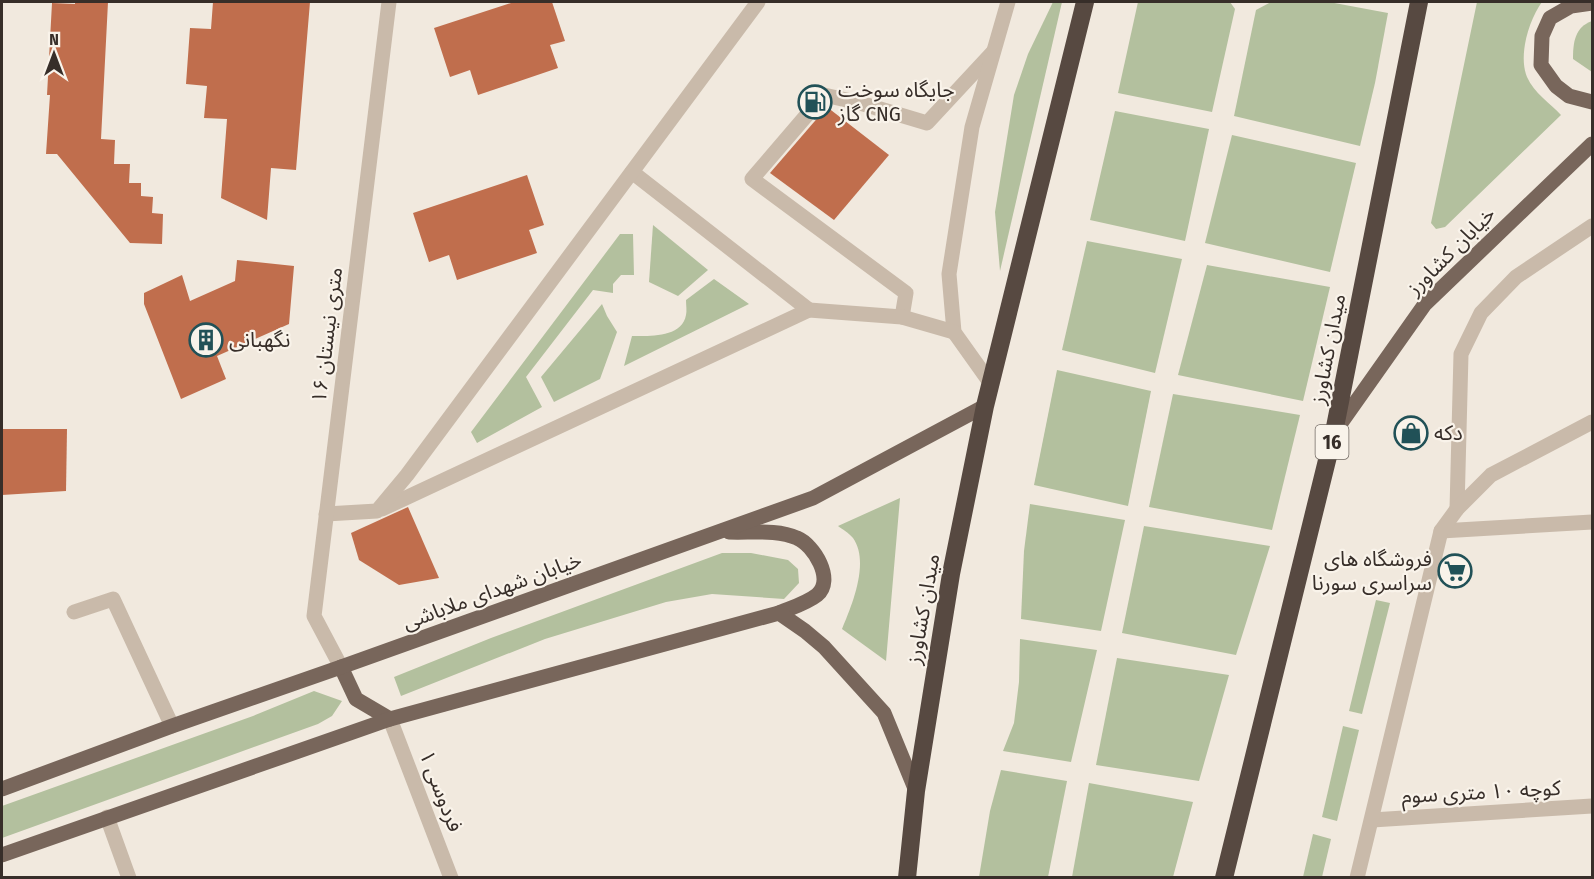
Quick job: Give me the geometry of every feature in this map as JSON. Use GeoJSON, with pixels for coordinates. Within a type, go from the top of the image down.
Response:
{"type":"FeatureCollection","features":[{"type":"Feature","properties":{"kind":"highway","name":"میدان کشاورز"},"geometry":{"type":"LineString","coordinates":[[907,878],[916,791],[951,574],[985,406],[1085,2]]}},
{"type":"Feature","properties":{"kind":"highway","name":"میدان کشاورز"},"geometry":{"type":"LineString","coordinates":[[1224,878],[1334,432],[1419,2]]}},
{"type":"Feature","properties":{"kind":"main road"},"geometry":{"type":"LineString","coordinates":[[1593,3],[1571,6],[1550,18],[1542,36],[1541,65],[1556,86],[1569,96],[1593,102]]}},
{"type":"Feature","properties":{"kind":"main road","name":"خیابان کشاورز"},"geometry":{"type":"LineString","coordinates":[[1334,432],[1425,304],[1593,144]]}},
{"type":"Feature","properties":{"kind":"main road","name":"خیابان شهدای ملاباشی"},"geometry":{"type":"LineString","coordinates":[[2,789],[172,726],[341,668],[813,498],[985,406]]}},
{"type":"Feature","properties":{"kind":"main road"},"geometry":{"type":"LineString","coordinates":[[2,855],[390,719],[780,613],[818,594],[824,581],[820,564],[813,551],[799,538],[780,533],[720,532]]}},
{"type":"Feature","properties":{"kind":"main road"},"geometry":{"type":"LineString","coordinates":[[780,613],[824,647],[884,713],[916,791]]}},
{"type":"Feature","properties":{"kind":"main road"},"geometry":{"type":"LineString","coordinates":[[341,668],[356,699],[390,719]]}},
{"type":"Feature","properties":{"kind":"street","name":"۱۶ متری نیستان"},"geometry":{"type":"LineString","coordinates":[[341,668],[314,616],[389,2]]}},
{"type":"Feature","properties":{"kind":"street"},"geometry":{"type":"LineString","coordinates":[[377,511],[407,475],[758,2]]}},
{"type":"Feature","properties":{"kind":"street"},"geometry":{"type":"LineString","coordinates":[[991,384],[954,332],[950,274],[972,127],[1008,2]]}},
{"type":"Feature","properties":{"kind":"street"},"geometry":{"type":"LineString","coordinates":[[902,317],[906,293],[752,179],[824,95],[927,123],[993,52]]}},
{"type":"Feature","properties":{"kind":"street"},"geometry":{"type":"LineString","coordinates":[[632,172],[809,310]]}},
{"type":"Feature","properties":{"kind":"street"},"geometry":{"type":"LineString","coordinates":[[1456,509],[1461,354],[1481,313],[1516,277],[1593,226]]}},
{"type":"Feature","properties":{"kind":"street"},"geometry":{"type":"LineString","coordinates":[[326,514],[377,511],[809,310],[902,317],[954,332]]}},
{"type":"Feature","properties":{"kind":"street"},"geometry":{"type":"LineString","coordinates":[[1357,878],[1441,531],[1456,509],[1491,475],[1593,422]]}},
{"type":"Feature","properties":{"kind":"street"},"geometry":{"type":"LineString","coordinates":[[1441,531],[1593,522]]}},
{"type":"Feature","properties":{"kind":"street"},"geometry":{"type":"LineString","coordinates":[[74,612],[113,598],[172,726]]}},
{"type":"Feature","properties":{"kind":"street","name":"فردوسی ۱"},"geometry":{"type":"LineString","coordinates":[[390,719],[452,878]]}},
{"type":"Feature","properties":{"kind":"street","name":"کوچه ۱۰ متری سوم"},"geometry":{"type":"LineString","coordinates":[[1372,820],[1593,806]]}},
{"type":"Feature","properties":{"kind":"street"},"geometry":{"type":"LineString","coordinates":[[107,817],[129,878]]}},
{"type":"Feature","properties":{"kind":"green space"},"geometry":{"type":"Polygon","coordinates":[[[1053,2],[1062,2],[1000,271],[995,212],[1014,95],[1028,54],[1053,2]]]}},
{"type":"Feature","properties":{"kind":"green space"},"geometry":{"type":"Polygon","coordinates":[[[1138,2],[1230,2],[1235,9],[1212,112],[1118,93],[1138,2]]]}},
{"type":"Feature","properties":{"kind":"green space"},"geometry":{"type":"Polygon","coordinates":[[[1271,2],[1329,2],[1388,13],[1360,146],[1234,116],[1256,10],[1271,2]]]}},
{"type":"Feature","properties":{"kind":"green space"},"geometry":{"type":"Polygon","coordinates":[[[1477,2],[1542,2],[1526,38],[1525,68],[1527,77],[1534,88],[1561,115],[1445,227],[1436,229],[1431,223],[1477,2]]]}},
{"type":"Feature","properties":{"kind":"green space"},"geometry":{"type":"Polygon","coordinates":[[[1592,21],[1592,72],[1573,59],[1576,36],[1582,27],[1592,21]]]}},
{"type":"Feature","properties":{"kind":"green space"},"geometry":{"type":"Polygon","coordinates":[[[1115,111],[1209,129],[1185,241],[1090,220],[1115,111]]]}},
{"type":"Feature","properties":{"kind":"green space"},"geometry":{"type":"Polygon","coordinates":[[[1232,135],[1356,163],[1330,272],[1205,243],[1232,135]]]}},
{"type":"Feature","properties":{"kind":"green space"},"geometry":{"type":"Polygon","coordinates":[[[653,225],[708,270],[678,296],[649,282],[653,225]]]}},
{"type":"Feature","properties":{"kind":"green space"},"geometry":{"type":"Polygon","coordinates":[[[620,234],[633,234],[634,275],[621,275],[613,284],[613,293],[593,290],[526,377],[542,407],[477,443],[471,432],[620,234]]]}},
{"type":"Feature","properties":{"kind":"green space"},"geometry":{"type":"Polygon","coordinates":[[[1087,241],[1182,259],[1155,373],[1062,350],[1087,241]]]}},
{"type":"Feature","properties":{"kind":"green space"},"geometry":{"type":"Polygon","coordinates":[[[1207,265],[1330,287],[1303,401],[1178,375],[1207,265]]]}},
{"type":"Feature","properties":{"kind":"green space"},"geometry":{"type":"Polygon","coordinates":[[[714,279],[749,304],[624,366],[632,336],[664,334],[678,328],[686,315],[686,300],[714,279]]]}},
{"type":"Feature","properties":{"kind":"green space"},"geometry":{"type":"Polygon","coordinates":[[[602,304],[617,332],[600,379],[554,402],[541,377],[602,304]]]}},
{"type":"Feature","properties":{"kind":"green space"},"geometry":{"type":"Polygon","coordinates":[[[1057,370],[1151,391],[1128,506],[1034,485],[1057,370]]]}},
{"type":"Feature","properties":{"kind":"green space"},"geometry":{"type":"Polygon","coordinates":[[[1173,394],[1300,415],[1272,530],[1149,507],[1173,394]]]}},
{"type":"Feature","properties":{"kind":"green space"},"geometry":{"type":"Polygon","coordinates":[[[900,498],[886,661],[842,629],[858,583],[860,559],[853,538],[838,526],[900,498]]]}},
{"type":"Feature","properties":{"kind":"green space"},"geometry":{"type":"Polygon","coordinates":[[[1030,504],[1125,520],[1101,631],[1021,619],[1024,551],[1030,504]]]}},
{"type":"Feature","properties":{"kind":"green space"},"geometry":{"type":"Polygon","coordinates":[[[1144,526],[1270,546],[1236,655],[1122,633],[1144,526]]]}},
{"type":"Feature","properties":{"kind":"green space"},"geometry":{"type":"Polygon","coordinates":[[[722,553],[751,553],[788,560],[798,569],[799,583],[784,599],[712,594],[666,602],[545,639],[401,696],[394,677],[491,638],[722,553]]]}},
{"type":"Feature","properties":{"kind":"green space"},"geometry":{"type":"Polygon","coordinates":[[[1376,600],[1390,603],[1362,714],[1349,711],[1376,600]]]}},
{"type":"Feature","properties":{"kind":"green space"},"geometry":{"type":"Polygon","coordinates":[[[1020,639],[1097,650],[1071,762],[1003,751],[1014,723],[1019,682],[1020,639]]]}},
{"type":"Feature","properties":{"kind":"green space"},"geometry":{"type":"Polygon","coordinates":[[[1117,658],[1229,675],[1199,781],[1096,765],[1117,658]]]}},
{"type":"Feature","properties":{"kind":"green space"},"geometry":{"type":"Polygon","coordinates":[[[314,691],[342,701],[332,716],[318,724],[2,838],[2,806],[253,716],[314,691]]]}},
{"type":"Feature","properties":{"kind":"green space"},"geometry":{"type":"Polygon","coordinates":[[[1343,726],[1359,730],[1337,821],[1322,817],[1343,726]]]}},
{"type":"Feature","properties":{"kind":"green space"},"geometry":{"type":"Polygon","coordinates":[[[1001,770],[1067,781],[1048,877],[979,877],[990,811],[1001,770]]]}},
{"type":"Feature","properties":{"kind":"green space"},"geometry":{"type":"Polygon","coordinates":[[[1089,783],[1193,802],[1173,877],[1072,877],[1089,783]]]}},
{"type":"Feature","properties":{"kind":"green space"},"geometry":{"type":"Polygon","coordinates":[[[1313,834],[1331,839],[1322,877],[1303,877],[1313,834]]]}},
{"type":"Feature","properties":{"kind":"building"},"geometry":{"type":"Polygon","coordinates":[[[75,2],[108,2],[101,139],[115,140],[114,164],[130,164],[129,183],[141,183],[141,196],[153,197],[152,213],[163,214],[162,244],[130,243],[57,154],[46,154],[52,3],[75,4],[75,2]]]}},
{"type":"Feature","properties":{"kind":"building"},"geometry":{"type":"Polygon","coordinates":[[[213,2],[310,2],[296,170],[271,168],[267,220],[221,198],[227,119],[204,118],[207,86],[186,84],[190,28],[211,29],[213,2]]]}},
{"type":"Feature","properties":{"kind":"building"},"geometry":{"type":"Polygon","coordinates":[[[514,2],[552,2],[565,41],[550,45],[558,68],[478,95],[470,70],[450,77],[434,28],[514,2]]]}},
{"type":"Feature","properties":{"kind":"building"},"geometry":{"type":"Polygon","coordinates":[[[827,107],[889,155],[834,220],[770,173],[827,107]]]}},
{"type":"Feature","properties":{"kind":"building"},"geometry":{"type":"Polygon","coordinates":[[[527,175],[544,225],[529,230],[537,253],[457,280],[449,255],[429,262],[413,213],[527,175]]]}},
{"type":"Feature","properties":{"kind":"building","name":"نگهبانی"},"geometry":{"type":"Polygon","coordinates":[[[237,260],[294,266],[289,324],[217,356],[226,379],[181,399],[144,304],[144,293],[182,275],[190,301],[235,281],[237,260]]]}},
{"type":"Feature","properties":{"kind":"building"},"geometry":{"type":"Polygon","coordinates":[[[2,429],[67,429],[66,491],[2,495],[2,429]]]}},
{"type":"Feature","properties":{"kind":"building"},"geometry":{"type":"Polygon","coordinates":[[[408,507],[439,578],[399,585],[359,560],[351,533],[408,507]]]}},
{"type":"Feature","properties":{"kind":"place","name":"جایگاه سوخت گاز CNG"},"geometry":{"type":"Point","coordinates":[815,102]}},
{"type":"Feature","properties":{"kind":"place","name":"نگهبانی"},"geometry":{"type":"Point","coordinates":[206,340]}},
{"type":"Feature","properties":{"kind":"place","name":"دکه"},"geometry":{"type":"Point","coordinates":[1411,433]}},
{"type":"Feature","properties":{"kind":"place","name":"فروشگاه های سراسری سورنا"},"geometry":{"type":"Point","coordinates":[1455,571]}}]}
